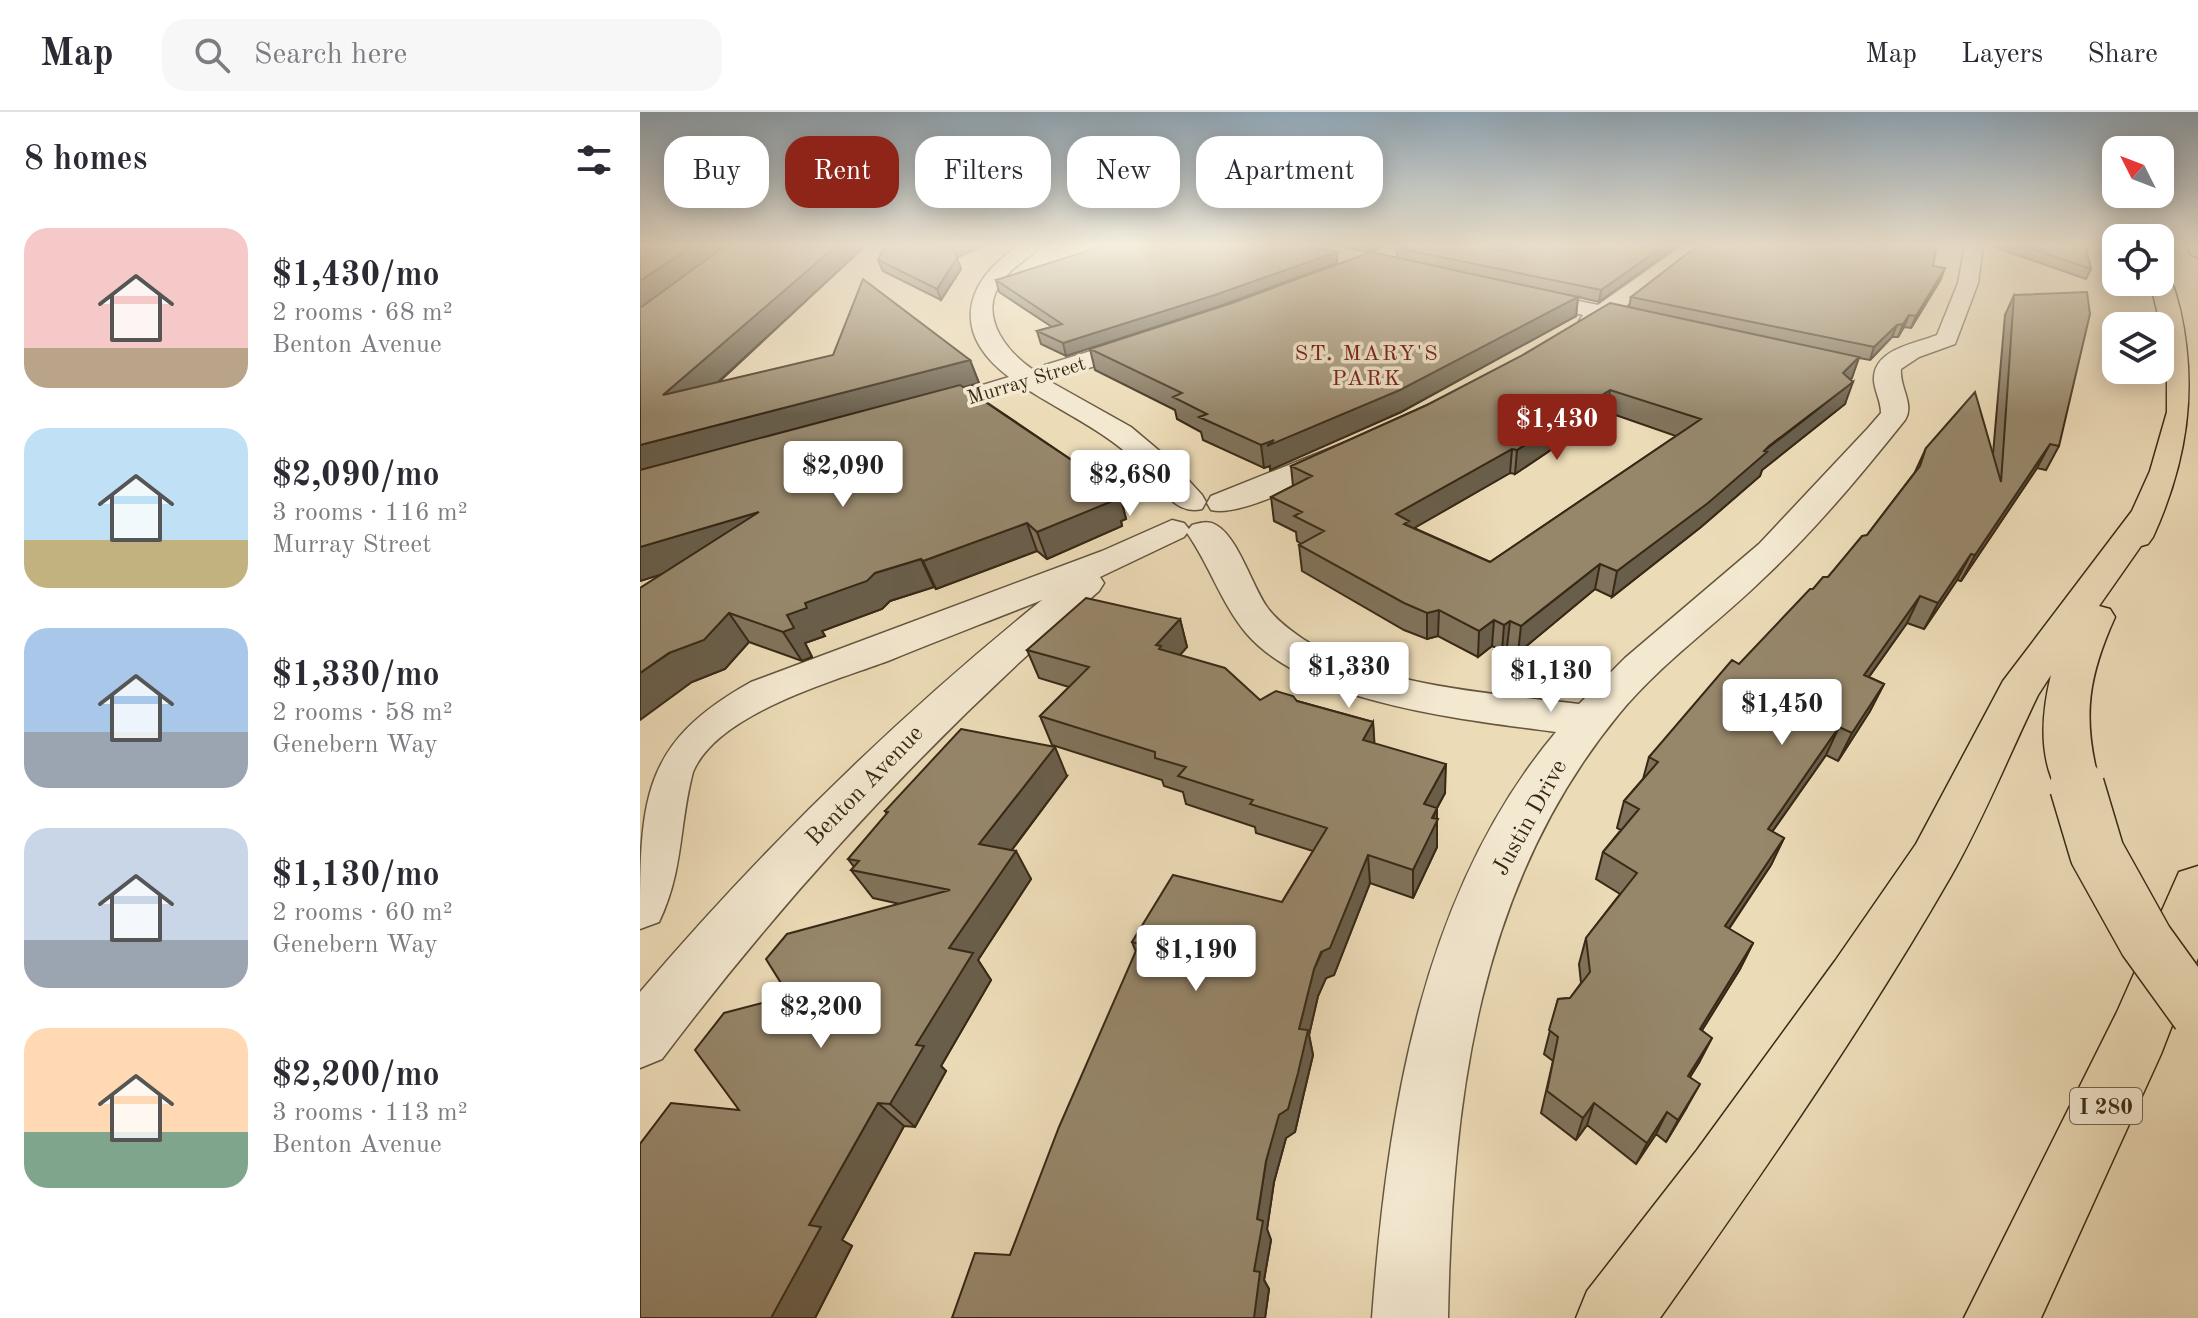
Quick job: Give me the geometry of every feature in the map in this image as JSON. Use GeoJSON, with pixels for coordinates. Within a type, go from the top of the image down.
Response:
{"type":"FeatureCollection","features":[{"type":"Feature","properties":{"kind":"main road"},"geometry":{"type":"LineString","coordinates":[[2167,302],[2177,333],[2182,397],[2179,432],[2170,466],[2078,651],[2069,680],[2065,743],[2097,853],[2146,941],[2198,1013]]}},
{"type":"Feature","properties":{"kind":"main road"},"geometry":{"type":"LineString","coordinates":[[1614,1318],[1721,1174],[1856,980],[1934,859],[1983,755],[2018,691],[2149,511]]}},
{"type":"Feature","properties":{"kind":"main road","name":"I 280"},"geometry":{"type":"LineString","coordinates":[[2002,1318],[2139,1033],[2198,888]]}},
{"type":"Feature","properties":{"kind":"street"},"geometry":{"type":"LineString","coordinates":[[982,302],[980,315],[984,333],[994,350],[1030,380],[1121,433],[1146,453],[1218,547],[1239,597],[1261,625],[1290,651],[1336,674],[1421,694],[1590,721]]}},
{"type":"Feature","properties":{"kind":"street"},"geometry":{"type":"LineString","coordinates":[[1589,302],[1680,322]]}},
{"type":"Feature","properties":{"kind":"street"},"geometry":{"type":"LineString","coordinates":[[1563,338],[1618,302]]}},
{"type":"Feature","properties":{"kind":"street","name":"Justin Drive"},"geometry":{"type":"LineString","coordinates":[[1410,1318],[1420,1174],[1431,1086],[1463,959],[1485,898],[1532,802],[1590,721],[1657,652],[1752,570],[1862,455],[1895,414],[1896,404],[1880,365],[1947,339],[1961,302]]}},
{"type":"Feature","properties":{"kind":"street","name":"Murray Street"},"geometry":{"type":"LineString","coordinates":[[899,419],[1165,336]]}},
{"type":"Feature","properties":{"kind":"street","name":"Benton Avenue"},"geometry":{"type":"LineString","coordinates":[[640,906],[656,852],[668,778],[680,754],[703,729],[743,703],[1115,559],[1198,517],[1371,440]]}},
{"type":"Feature","properties":{"kind":"street","name":"Benton Avenue"},"geometry":{"type":"LineString","coordinates":[[640,1038],[790,861],[891,754],[981,670],[1115,559]]}},
{"type":"Feature","properties":{"kind":"building"},"geometry":{"type":"Polygon","coordinates":[[[648,302],[771,302],[663,395],[833,355],[854,302],[894,302],[970,360],[640,445],[640,308],[648,302]]]}},
{"type":"Feature","properties":{"kind":"building"},"geometry":{"type":"Polygon","coordinates":[[[1029,302],[1192,302],[1063,343],[1037,331],[1062,324],[1029,302]]]}},
{"type":"Feature","properties":{"kind":"building"},"geometry":{"type":"Polygon","coordinates":[[[1568,302],[1400,390],[1267,446],[1274,440],[1261,445],[1199,417],[1207,414],[1173,397],[1182,393],[1090,349],[1232,303],[1568,302]]]}},
{"type":"Feature","properties":{"kind":"building"},"geometry":{"type":"Polygon","coordinates":[[[1657,302],[1924,302],[1916,316],[1909,315],[1903,324],[1897,325],[1874,347],[1657,302]]]}},
{"type":"Feature","properties":{"kind":"building"},"geometry":{"type":"Polygon","coordinates":[[[2013,302],[2088,302],[2090,314],[2059,446],[2050,444],[1975,555],[1971,554],[1938,603],[1920,596],[1864,675],[1884,684],[1852,733],[1839,727],[1768,829],[1784,838],[1725,926],[1753,943],[1700,1029],[1712,1038],[1688,1076],[1700,1084],[1678,1120],[1667,1112],[1647,1143],[1594,1103],[1583,1118],[1547,1091],[1558,1037],[1549,1030],[1558,999],[1570,998],[1590,972],[1586,938],[1637,873],[1603,852],[1639,809],[1624,801],[1658,762],[1649,757],[1732,660],[1739,664],[1810,589],[1823,577],[1828,577],[1862,536],[1867,535],[1920,466],[1926,448],[1975,392],[2001,482],[2013,302]]]}},
{"type":"Feature","properties":{"kind":"building"},"geometry":{"type":"Polygon","coordinates":[[[1610,303],[1859,357],[1843,373],[1853,382],[1769,446],[1764,451],[1767,452],[1708,503],[1617,571],[1600,564],[1521,626],[1510,621],[1504,625],[1494,620],[1479,631],[1439,610],[1427,613],[1299,545],[1324,531],[1294,516],[1302,512],[1271,497],[1312,476],[1291,466],[1427,405],[1521,356],[1610,303]],[[1610,390],[1517,450],[1512,449],[1396,514],[1409,521],[1404,524],[1490,562],[1701,419],[1610,390]]]}},
{"type":"Feature","properties":{"kind":"building"},"geometry":{"type":"Polygon","coordinates":[[[960,385],[1119,492],[1110,496],[1115,500],[1037,532],[1027,523],[923,561],[921,559],[875,573],[867,581],[805,603],[807,608],[787,615],[794,628],[783,632],[729,613],[704,640],[669,653],[640,673],[640,588],[759,512],[640,547],[640,470],[960,385]]]}},
{"type":"Feature","properties":{"kind":"building"},"geometry":{"type":"Polygon","coordinates":[[[1086,598],[1180,619],[1156,645],[1161,646],[1159,649],[1225,668],[1260,700],[1276,691],[1293,696],[1297,701],[1373,722],[1363,740],[1446,764],[1424,804],[1437,808],[1432,818],[1438,819],[1413,870],[1368,855],[1330,948],[1321,952],[1314,969],[1299,1029],[1308,1030],[1298,1073],[1288,1109],[1279,1115],[1266,1161],[1257,1219],[1263,1221],[1254,1271],[1260,1272],[1254,1318],[952,1318],[975,1253],[1010,1255],[1059,1127],[1139,944],[1132,942],[1173,875],[1282,902],[1327,828],[1250,804],[1253,800],[1178,776],[1186,767],[1155,758],[1155,752],[1040,716],[1089,667],[1027,650],[1086,598]]]}},
{"type":"Feature","properties":{"kind":"building"},"geometry":{"type":"Polygon","coordinates":[[[961,729],[1055,747],[979,844],[1016,851],[949,948],[973,953],[916,1045],[924,1046],[890,1104],[878,1103],[809,1225],[821,1227],[771,1318],[640,1318],[640,1144],[671,1103],[739,1110],[695,1050],[724,1013],[789,996],[766,959],[787,934],[950,890],[851,870],[859,861],[848,859],[888,812],[885,811],[961,729]]]}},
{"type":"Feature","properties":{"kind":"district","name":"ST. MARY'S PARK"},"geometry":{"type":"Point","coordinates":[1367,364]}}]}
